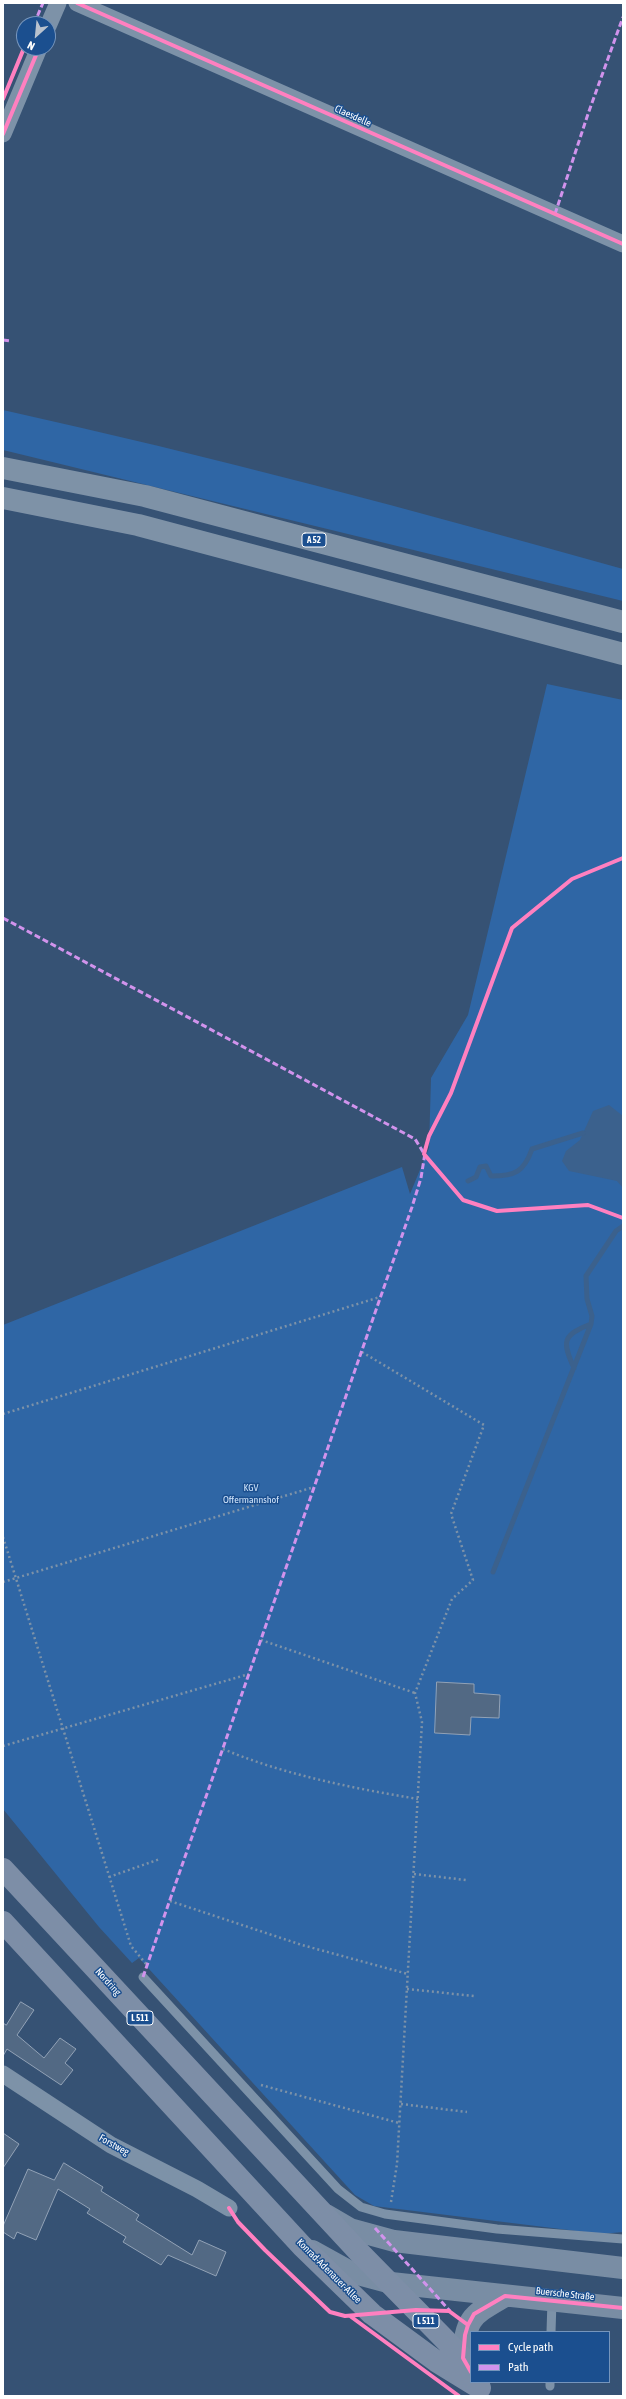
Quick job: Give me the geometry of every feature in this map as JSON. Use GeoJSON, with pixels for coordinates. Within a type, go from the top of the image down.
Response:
{"type":"FeatureCollection","features":[{"type":"Feature","properties":{"kind":"highway","name":"A 52"},"geometry":{"type":"LineString","coordinates":[[3,468],[145,496],[623,622]]}},
{"type":"Feature","properties":{"kind":"highway"},"geometry":{"type":"LineString","coordinates":[[3,498],[138,526],[623,654]]}},
{"type":"Feature","properties":{"kind":"main road","name":"Nordring"},"geometry":{"type":"LineString","coordinates":[[3,1869],[323,2213]]}},
{"type":"Feature","properties":{"kind":"main road","name":"Konrad-Adenauer-Allee"},"geometry":{"type":"LineString","coordinates":[[3,1922],[302,2246],[372,2314],[436,2361],[470,2376]]}},
{"type":"Feature","properties":{"kind":"main road"},"geometry":{"type":"LineString","coordinates":[[323,2213],[350,2229],[394,2241],[623,2268]]}},
{"type":"Feature","properties":{"kind":"main road","name":"L 511"},"geometry":{"type":"LineString","coordinates":[[323,2213],[357,2250],[391,2283],[470,2372]]}},
{"type":"Feature","properties":{"kind":"main road"},"geometry":{"type":"LineString","coordinates":[[372,2314],[350,2272],[351,2261],[357,2250],[376,2244],[394,2241]]}},
{"type":"Feature","properties":{"kind":"main road","name":"Buersche Straße"},"geometry":{"type":"LineString","coordinates":[[302,2246],[350,2272],[391,2283],[623,2308]]}},
{"type":"Feature","properties":{"kind":"main road"},"geometry":{"type":"LineString","coordinates":[[470,2355],[465,2335],[474,2314],[505,2296]]}},
{"type":"Feature","properties":{"kind":"street"},"geometry":{"type":"LineString","coordinates":[[52,16],[58,3]]}},
{"type":"Feature","properties":{"kind":"street","name":"Claesdelle"},"geometry":{"type":"LineString","coordinates":[[77,3],[623,244]]}},
{"type":"Feature","properties":{"kind":"street"},"geometry":{"type":"LineString","coordinates":[[3,134],[36,56]]}},
{"type":"Feature","properties":{"kind":"street","name":"Forstweg"},"geometry":{"type":"LineString","coordinates":[[3,2074],[111,2144],[197,2189],[229,2208]]}},
{"type":"Feature","properties":{"kind":"lane"},"geometry":{"type":"LineString","coordinates":[[143,1977],[338,2189],[361,2207],[389,2215],[497,2229],[623,2239]]}},
{"type":"Feature","properties":{"kind":"lane"},"geometry":{"type":"LineString","coordinates":[[551,2331],[552,2301]]}},
{"type":"Feature","properties":{"kind":"path"},"geometry":{"type":"LineString","coordinates":[[3,1414],[380,1297]]}},
{"type":"Feature","properties":{"kind":"path"},"geometry":{"type":"LineString","coordinates":[[362,1352],[484,1425],[451,1514],[473,1580],[452,1599],[415,1693],[422,1722],[397,2164],[389,2215]]}},
{"type":"Feature","properties":{"kind":"path"},"geometry":{"type":"LineString","coordinates":[[3,1582],[314,1487]]}},
{"type":"Feature","properties":{"kind":"path"},"geometry":{"type":"LineString","coordinates":[[3,1537],[131,1946],[147,1965]]}},
{"type":"Feature","properties":{"kind":"path"},"geometry":{"type":"LineString","coordinates":[[261,1640],[415,1693]]}},
{"type":"Feature","properties":{"kind":"path"},"geometry":{"type":"LineString","coordinates":[[3,1746],[249,1674]]}},
{"type":"Feature","properties":{"kind":"path"},"geometry":{"type":"LineString","coordinates":[[223,1748],[254,1762],[351,1787],[418,1799]]}},
{"type":"Feature","properties":{"kind":"path"},"geometry":{"type":"LineString","coordinates":[[110,1877],[160,1859]]}},
{"type":"Feature","properties":{"kind":"path"},"geometry":{"type":"LineString","coordinates":[[414,1874],[466,1880]]}},
{"type":"Feature","properties":{"kind":"path"},"geometry":{"type":"LineString","coordinates":[[170,1901],[302,1945],[408,1974]]}},
{"type":"Feature","properties":{"kind":"path"},"geometry":{"type":"LineString","coordinates":[[407,1989],[474,1996]]}},
{"type":"Feature","properties":{"kind":"path"},"geometry":{"type":"LineString","coordinates":[[255,2080],[260,2084],[399,2123]]}},
{"type":"Feature","properties":{"kind":"path"},"geometry":{"type":"LineString","coordinates":[[401,2104],[467,2112]]}},
{"type":"Feature","properties":{"kind":"green space"},"geometry":{"type":"Polygon","coordinates":[[[3,410],[159,446],[314,485],[623,569],[623,601],[3,450],[3,410]]]}},
{"type":"Feature","properties":{"kind":"green space","name":"KGV Offermannshof"},"geometry":{"type":"Polygon","coordinates":[[[547,684],[623,700],[623,2232],[601,2234],[374,2206],[355,2195],[139,1958],[132,1963],[99,1927],[3,1809],[3,1325],[402,1167],[410,1194],[429,1148],[431,1078],[468,1015],[547,684]]]}},
{"type":"Feature","properties":{"kind":"shaded area"},"geometry":{"type":"Polygon","coordinates":[[[609,1105],[623,1116],[623,1188],[617,1181],[569,1171],[562,1161],[566,1151],[580,1140],[593,1111],[609,1105]]]}},
{"type":"Feature","properties":{"kind":"building"},"geometry":{"type":"Polygon","coordinates":[[[437,1682],[474,1684],[474,1693],[500,1695],[499,1718],[471,1717],[470,1735],[435,1733],[437,1682]]]}},
{"type":"Feature","properties":{"kind":"building"},"geometry":{"type":"Polygon","coordinates":[[[21,2002],[34,2010],[17,2035],[44,2058],[60,2038],[76,2049],[65,2063],[73,2070],[61,2085],[7,2049],[3,2056],[3,2023],[6,2025],[21,2002]]]}},
{"type":"Feature","properties":{"kind":"building"},"geometry":{"type":"Polygon","coordinates":[[[3,2133],[19,2144],[3,2168],[3,2133]]]}},
{"type":"Feature","properties":{"kind":"building"},"geometry":{"type":"Polygon","coordinates":[[[64,2163],[103,2187],[101,2191],[139,2215],[136,2220],[192,2255],[199,2240],[226,2252],[216,2276],[168,2255],[161,2265],[123,2242],[126,2237],[87,2213],[90,2209],[58,2189],[36,2240],[17,2232],[14,2239],[3,2232],[3,2226],[28,2169],[54,2180],[64,2163]]]}},
{"type":"Feature","properties":{"kind":"waterway"},"geometry":{"type":"LineString","coordinates":[[468,1181],[476,1177],[480,1167],[486,1166],[491,1176],[512,1174],[522,1168],[526,1163],[532,1149],[583,1133]]}},
{"type":"Feature","properties":{"kind":"waterway"},"geometry":{"type":"LineString","coordinates":[[493,1572],[591,1324],[592,1316],[587,1299],[586,1276],[616,1231],[623,1226]]}},
{"type":"Feature","properties":{"kind":"waterway"},"geometry":{"type":"LineString","coordinates":[[574,1368],[566,1346],[567,1340],[574,1332],[591,1324]]}},
{"type":"Feature","properties":{"kind":"marked path"},"geometry":{"type":"LineString","coordinates":[[37,16],[43,3]]}},
{"type":"Feature","properties":{"kind":"marked path"},"geometry":{"type":"LineString","coordinates":[[555,214],[588,114],[623,17]]}},
{"type":"Feature","properties":{"kind":"marked path"},"geometry":{"type":"LineString","coordinates":[[3,340],[11,341]]}},
{"type":"Feature","properties":{"kind":"marked path"},"geometry":{"type":"LineString","coordinates":[[3,918],[415,1139],[425,1155]]}},
{"type":"Feature","properties":{"kind":"marked path"},"geometry":{"type":"LineString","coordinates":[[143,1977],[412,1207],[421,1178],[425,1153]]}},
{"type":"Feature","properties":{"kind":"marked path"},"geometry":{"type":"LineString","coordinates":[[375,2228],[450,2311]]}},
{"type":"Feature","properties":{"kind":"cycle path"},"geometry":{"type":"LineString","coordinates":[[77,3],[623,244]]}},
{"type":"Feature","properties":{"kind":"cycle path"},"geometry":{"type":"LineString","coordinates":[[3,99],[21,56]]}},
{"type":"Feature","properties":{"kind":"cycle path"},"geometry":{"type":"LineString","coordinates":[[3,134],[36,56]]}},
{"type":"Feature","properties":{"kind":"cycle path"},"geometry":{"type":"LineString","coordinates":[[623,858],[572,879],[512,928],[451,1093],[429,1136],[424,1154],[463,1200],[497,1211],[588,1205],[623,1218]]}},
{"type":"Feature","properties":{"kind":"cycle path"},"geometry":{"type":"LineString","coordinates":[[229,2208],[238,2222],[265,2250],[330,2312],[345,2316],[416,2310],[449,2311],[468,2325]]}},
{"type":"Feature","properties":{"kind":"cycle path"},"geometry":{"type":"LineString","coordinates":[[470,2370],[463,2358],[465,2335],[468,2325],[474,2314],[505,2296],[623,2308]]}},
{"type":"Feature","properties":{"kind":"cycle path"},"geometry":{"type":"LineString","coordinates":[[350,2316],[459,2396]]}}]}
